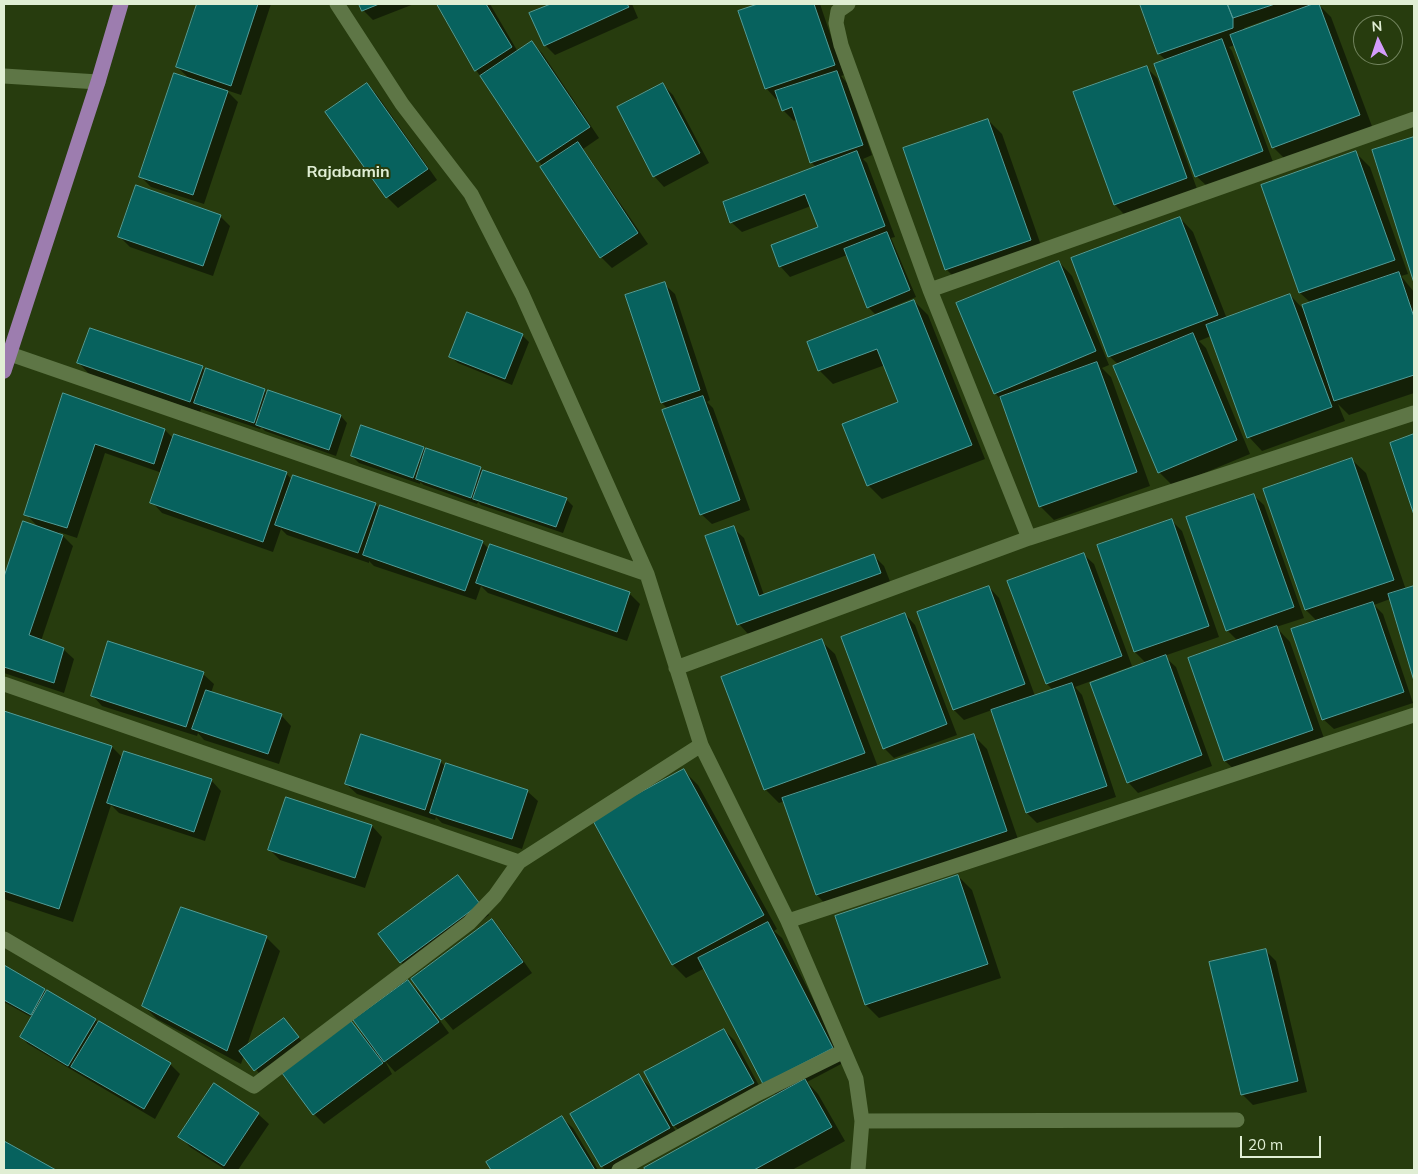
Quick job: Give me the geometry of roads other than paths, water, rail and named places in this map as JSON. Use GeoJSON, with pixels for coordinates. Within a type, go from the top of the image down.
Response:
{"type":"FeatureCollection","features":[{"type":"Feature","properties":{"kind":"main road"},"geometry":{"type":"LineString","coordinates":[[4,371],[98,82],[121,4]]}},
{"type":"Feature","properties":{"kind":"street"},"geometry":{"type":"LineString","coordinates":[[337,4],[402,104],[471,194],[522,294],[647,574],[701,745],[788,921],[856,1079],[862,1121],[858,1170]]}},
{"type":"Feature","properties":{"kind":"street"},"geometry":{"type":"LineString","coordinates":[[848,4],[838,11],[836,23],[841,45],[930,290],[1029,538]]}},
{"type":"Feature","properties":{"kind":"street"},"geometry":{"type":"LineString","coordinates":[[4,76],[98,82]]}},
{"type":"Feature","properties":{"kind":"street"},"geometry":{"type":"LineString","coordinates":[[930,290],[1414,119]]}},
{"type":"Feature","properties":{"kind":"street"},"geometry":{"type":"LineString","coordinates":[[10,354],[647,574]]}},
{"type":"Feature","properties":{"kind":"street"},"geometry":{"type":"LineString","coordinates":[[676,668],[1029,538],[1414,413]]}},
{"type":"Feature","properties":{"kind":"street"},"geometry":{"type":"LineString","coordinates":[[4,684],[519,862]]}},
{"type":"Feature","properties":{"kind":"street"},"geometry":{"type":"LineString","coordinates":[[788,921],[1414,715]]}},
{"type":"Feature","properties":{"kind":"street"},"geometry":{"type":"LineString","coordinates":[[4,939],[254,1086],[469,923],[495,896],[519,862],[701,745]]}},
{"type":"Feature","properties":{"kind":"street"},"geometry":{"type":"LineString","coordinates":[[619,1170],[757,1094],[844,1051]]}},
{"type":"Feature","properties":{"kind":"street"},"geometry":{"type":"LineString","coordinates":[[862,1121],[1237,1120]]}},
{"type":"Feature","properties":{"kind":"district","name":"Rajabamin"},"geometry":{"type":"Point","coordinates":[348,172]}}]}
